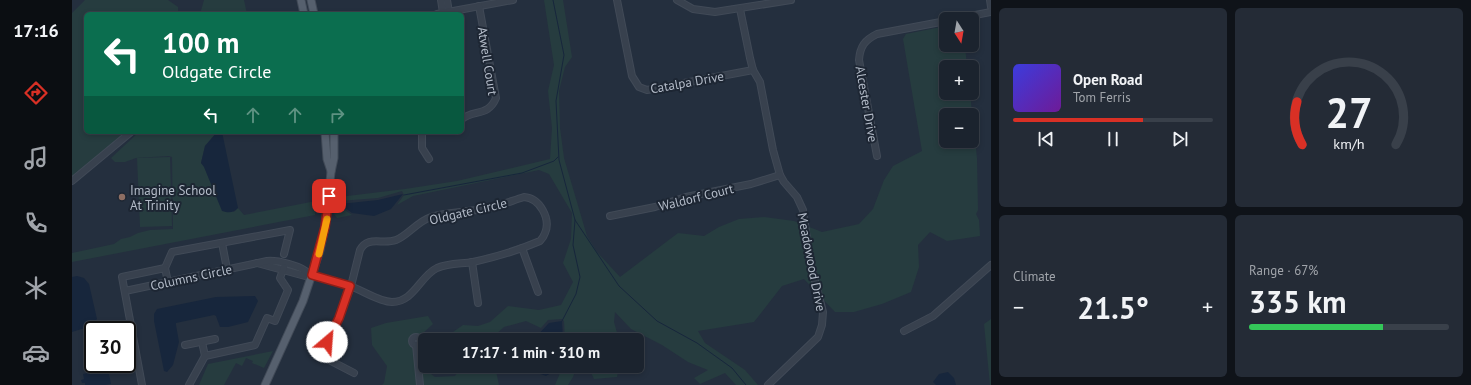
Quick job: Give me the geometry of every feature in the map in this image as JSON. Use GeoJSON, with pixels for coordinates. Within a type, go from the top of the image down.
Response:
{"type":"FeatureCollection","features":[{"type":"Feature","properties":{"kind":"main road"},"geometry":{"type":"LineString","coordinates":[[302,0],[304,12]]}},
{"type":"Feature","properties":{"kind":"main road"},"geometry":{"type":"LineString","coordinates":[[311,0],[314,12]]}},
{"type":"Feature","properties":{"kind":"main road"},"geometry":{"type":"LineString","coordinates":[[325,134],[327,158],[331,172]]}},
{"type":"Feature","properties":{"kind":"main road"},"geometry":{"type":"LineString","coordinates":[[265,385],[301,305],[325,227],[334,158],[334,134]]}},
{"type":"Feature","properties":{"kind":"street"},"geometry":{"type":"LineString","coordinates":[[441,0],[443,12]]}},
{"type":"Feature","properties":{"kind":"street"},"geometry":{"type":"LineString","coordinates":[[443,12],[447,0]]}},
{"type":"Feature","properties":{"kind":"street"},"geometry":{"type":"LineString","coordinates":[[448,12],[513,0]]}},
{"type":"Feature","properties":{"kind":"street","name":"Catalpa Drive"},"geometry":{"type":"LineString","coordinates":[[617,0],[632,76],[635,82],[643,89],[663,88],[753,70]]}},
{"type":"Feature","properties":{"kind":"street"},"geometry":{"type":"LineString","coordinates":[[677,0],[693,9],[715,12],[791,0]]}},
{"type":"Feature","properties":{"kind":"street"},"geometry":{"type":"LineString","coordinates":[[990,0],[991,7]]}},
{"type":"Feature","properties":{"kind":"street","name":"Atwell Court"},"geometry":{"type":"LineString","coordinates":[[464,118],[466,116],[484,112],[490,108],[496,98],[478,6]]}},
{"type":"Feature","properties":{"kind":"street","name":"Meadowood Drive"},"geometry":{"type":"LineString","coordinates":[[740,9],[753,70],[760,82],[773,150],[780,175],[797,197],[803,210],[810,261],[823,312],[822,325],[818,337],[769,385]]}},
{"type":"Feature","properties":{"kind":"street"},"geometry":{"type":"LineString","coordinates":[[979,14],[991,12]]}},
{"type":"Feature","properties":{"kind":"street","name":"Alcester Drive"},"geometry":{"type":"LineString","coordinates":[[877,156],[859,60],[859,52],[868,38],[877,34],[939,22]]}},
{"type":"Feature","properties":{"kind":"street"},"geometry":{"type":"LineString","coordinates":[[72,181],[129,134]]}},
{"type":"Feature","properties":{"kind":"street"},"geometry":{"type":"LineString","coordinates":[[422,134],[422,148],[429,159]]}},
{"type":"Feature","properties":{"kind":"street","name":"Waldorf Court"},"geometry":{"type":"LineString","coordinates":[[610,216],[655,207],[686,197],[751,184],[780,175]]}},
{"type":"Feature","properties":{"kind":"street","name":"Oldgate Circle"},"geometry":{"type":"LineString","coordinates":[[310,274],[350,286],[386,301],[399,301],[408,297],[436,269],[451,264],[472,262],[540,242],[546,233],[546,224],[540,206],[530,198],[524,197],[485,209],[431,217],[414,226],[397,240],[386,243],[369,241],[363,245],[360,250],[350,286]]}},
{"type":"Feature","properties":{"kind":"street"},"geometry":{"type":"LineString","coordinates":[[168,282],[165,268],[172,252],[290,230],[284,254]]}},
{"type":"Feature","properties":{"kind":"street"},"geometry":{"type":"LineString","coordinates":[[222,243],[227,270]]}},
{"type":"Feature","properties":{"kind":"street"},"geometry":{"type":"LineString","coordinates":[[522,248],[538,292]]}},
{"type":"Feature","properties":{"kind":"street","name":"Columns Circle"},"geometry":{"type":"LineString","coordinates":[[124,291],[274,260],[284,266],[306,270],[310,274]]}},
{"type":"Feature","properties":{"kind":"street"},"geometry":{"type":"LineString","coordinates":[[472,262],[478,303]]}},
{"type":"Feature","properties":{"kind":"street"},"geometry":{"type":"LineString","coordinates":[[904,331],[933,316],[991,265]]}},
{"type":"Feature","properties":{"kind":"street"},"geometry":{"type":"LineString","coordinates":[[204,356],[255,345],[267,318],[276,321],[288,290],[280,278],[284,266]]}},
{"type":"Feature","properties":{"kind":"street"},"geometry":{"type":"LineString","coordinates":[[142,385],[122,277],[165,268]]}},
{"type":"Feature","properties":{"kind":"street"},"geometry":{"type":"LineString","coordinates":[[350,286],[339,318],[327,342],[326,352],[327,358],[354,373]]}},
{"type":"Feature","properties":{"kind":"street"},"geometry":{"type":"LineString","coordinates":[[185,345],[215,339]]}},
{"type":"Feature","properties":{"kind":"street"},"geometry":{"type":"LineString","coordinates":[[189,385],[204,356],[202,342]]}},
{"type":"Feature","properties":{"kind":"street"},"geometry":{"type":"LineString","coordinates":[[416,345],[420,385]]}},
{"type":"Feature","properties":{"kind":"green space"},"geometry":{"type":"Polygon","coordinates":[[[85,0],[168,0],[178,7],[178,12],[84,12],[84,134],[126,134],[72,178],[72,13],[85,0]]]}},
{"type":"Feature","properties":{"kind":"green space"},"geometry":{"type":"Polygon","coordinates":[[[204,0],[244,0],[247,12],[201,12],[204,0]]]}},
{"type":"Feature","properties":{"kind":"green space"},"geometry":{"type":"Polygon","coordinates":[[[544,0],[563,0],[572,57],[565,67],[559,91],[560,128],[564,158],[587,236],[597,252],[620,277],[678,233],[704,236],[719,227],[739,219],[764,217],[794,221],[822,232],[859,224],[873,209],[884,180],[893,166],[922,151],[903,39],[906,34],[939,27],[939,52],[966,52],[966,60],[939,60],[939,100],[971,100],[972,108],[939,108],[939,148],[976,148],[978,210],[976,214],[979,220],[980,236],[947,241],[930,232],[918,245],[919,267],[911,292],[882,304],[854,312],[835,312],[804,279],[782,286],[754,322],[698,331],[705,343],[745,370],[758,385],[736,385],[725,373],[700,384],[694,378],[708,370],[688,362],[662,345],[644,336],[644,333],[639,333],[631,329],[615,312],[614,322],[617,333],[565,333],[564,321],[562,319],[548,320],[541,328],[526,321],[504,327],[497,333],[453,333],[463,325],[478,326],[490,322],[508,306],[539,310],[561,305],[573,282],[563,263],[571,239],[572,213],[549,174],[539,170],[413,196],[397,205],[404,195],[402,191],[378,198],[340,201],[339,206],[352,215],[337,218],[334,214],[339,197],[457,181],[550,159],[552,128],[548,91],[554,65],[544,0]]]}},
{"type":"Feature","properties":{"kind":"green space"},"geometry":{"type":"Polygon","coordinates":[[[137,134],[215,134],[205,146],[201,163],[204,166],[220,205],[234,212],[238,208],[244,215],[316,201],[315,215],[72,262],[72,253],[114,244],[121,239],[150,230],[173,229],[172,157],[136,158],[125,162],[115,162],[111,158],[137,134]]]}},
{"type":"Feature","properties":{"kind":"green space"},"geometry":{"type":"Polygon","coordinates":[[[170,157],[172,226],[140,227],[137,158],[170,157]]]}},
{"type":"Feature","properties":{"kind":"green space"},"geometry":{"type":"Polygon","coordinates":[[[428,316],[433,324],[423,333],[418,333],[418,337],[414,341],[415,362],[418,364],[418,373],[430,373],[435,377],[455,376],[457,373],[496,373],[499,385],[382,385],[384,383],[387,366],[372,345],[371,328],[386,323],[428,316]]]}},
{"type":"Feature","properties":{"kind":"green space"},"geometry":{"type":"Polygon","coordinates":[[[991,319],[991,385],[990,385],[984,324],[991,319]]]}},
{"type":"Feature","properties":{"kind":"green space"},"geometry":{"type":"Polygon","coordinates":[[[273,351],[264,368],[252,363],[253,361],[246,358],[242,366],[236,363],[224,385],[199,385],[208,364],[273,351]]]}},
{"type":"Feature","properties":{"kind":"green space"},"geometry":{"type":"Polygon","coordinates":[[[560,373],[574,373],[568,385],[555,385],[560,373]]]}},
{"type":"Feature","properties":{"kind":"green space"},"geometry":{"type":"Polygon","coordinates":[[[591,373],[618,373],[617,377],[594,379],[591,373]]]}},
{"type":"Feature","properties":{"kind":"water"},"geometry":{"type":"Polygon","coordinates":[[[215,134],[222,134],[238,208],[234,211],[222,211],[201,163],[205,146],[215,134]]]}},
{"type":"Feature","properties":{"kind":"water"},"geometry":{"type":"Polygon","coordinates":[[[403,194],[391,209],[374,216],[352,213],[340,204],[378,200],[403,194]]]}},
{"type":"Feature","properties":{"kind":"water"},"geometry":{"type":"Polygon","coordinates":[[[77,276],[84,278],[89,284],[97,319],[95,321],[84,321],[84,328],[72,332],[72,277],[77,276]]]}},
{"type":"Feature","properties":{"kind":"water"},"geometry":{"type":"Polygon","coordinates":[[[255,296],[258,301],[248,322],[228,327],[220,327],[216,316],[214,315],[176,323],[179,342],[173,365],[167,372],[164,371],[154,321],[154,314],[157,309],[216,297],[255,296]]]}},
{"type":"Feature","properties":{"kind":"water"},"geometry":{"type":"Polygon","coordinates":[[[562,321],[563,333],[540,333],[549,323],[562,321]]]}},
{"type":"Feature","properties":{"kind":"water"},"geometry":{"type":"Polygon","coordinates":[[[948,372],[954,378],[956,385],[936,385],[933,382],[939,374],[948,372]]]}},
{"type":"Feature","properties":{"kind":"water"},"geometry":{"type":"Polygon","coordinates":[[[109,373],[111,384],[85,385],[85,383],[82,383],[81,380],[84,379],[83,374],[109,373]]]}},
{"type":"Feature","properties":{"kind":"water"},"geometry":{"type":"Polygon","coordinates":[[[538,373],[551,373],[546,376],[538,373]]]}},
{"type":"Feature","properties":{"kind":"waterway"},"geometry":{"type":"LineString","coordinates":[[553,0],[564,55],[556,101],[559,160],[575,220],[619,286],[657,321],[697,343],[732,368],[746,385]]}},
{"type":"Feature","properties":{"kind":"waterway"},"geometry":{"type":"LineString","coordinates":[[404,195],[522,173],[554,161],[558,157]]}},
{"type":"Feature","properties":{"kind":"waterway"},"geometry":{"type":"LineString","coordinates":[[562,321],[576,294],[580,277],[573,245],[575,220]]}},
{"type":"Feature","properties":{"kind":"slow traffic"},"geometry":{"type":"LineString","coordinates":[[319,254],[327,219]]}},
{"type":"Feature","properties":{"kind":"place","name":"Imagine School At Trinity"},"geometry":{"type":"Point","coordinates":[122,197]}},
{"type":"Feature","properties":{"kind":"route"},"geometry":{"type":"LineString","coordinates":[[327,342],[339,318],[350,286],[312,275],[325,227],[329,196]]}}]}
